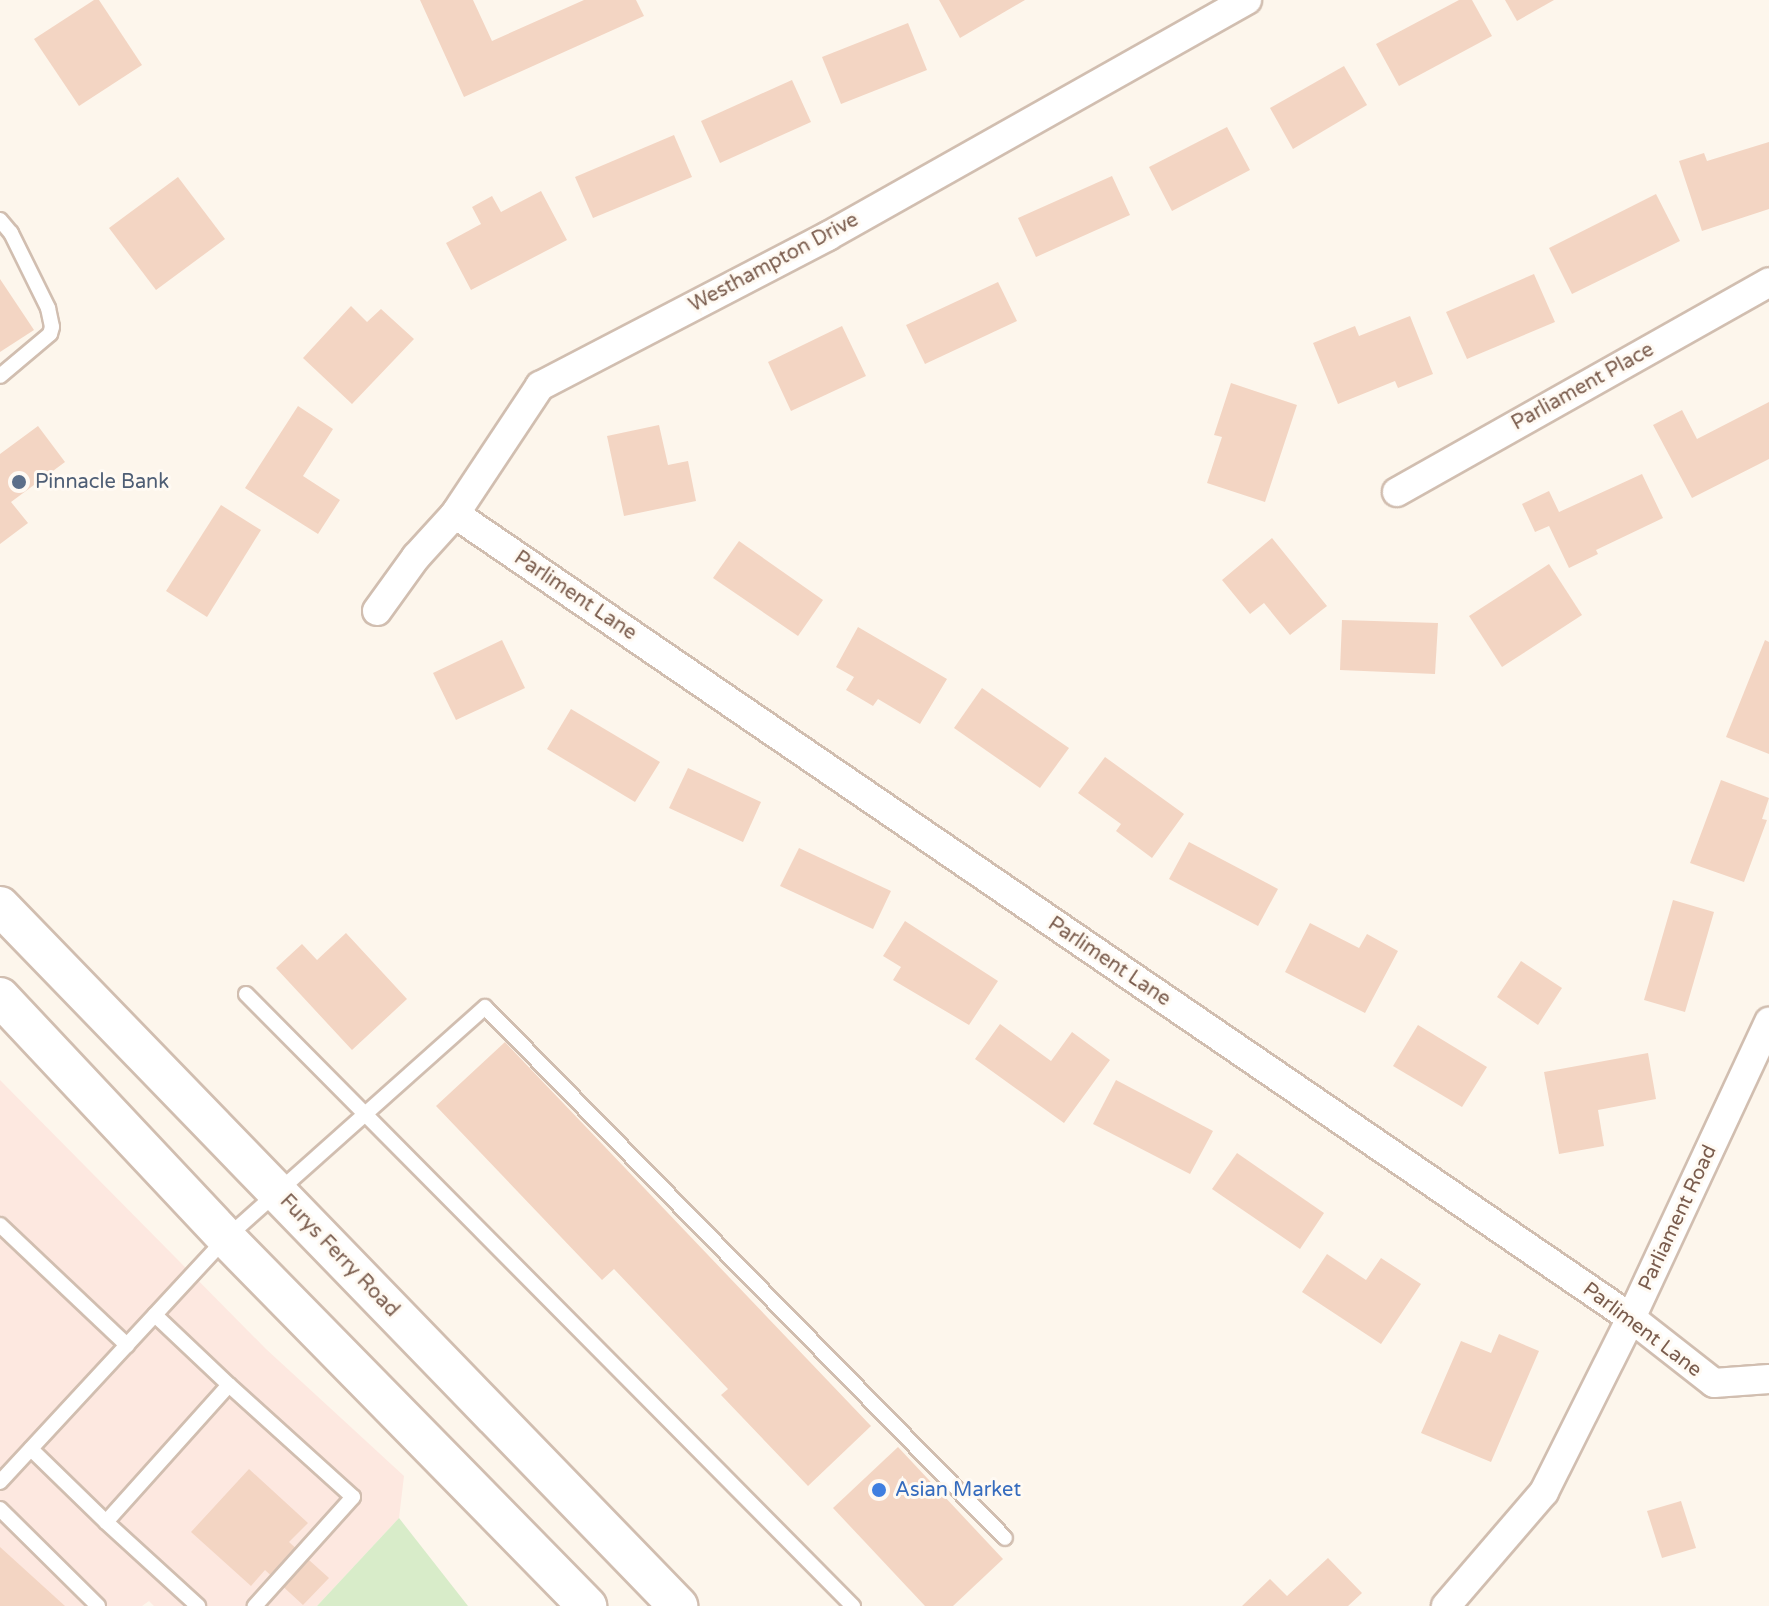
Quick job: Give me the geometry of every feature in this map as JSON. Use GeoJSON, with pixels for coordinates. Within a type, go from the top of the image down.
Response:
{"type":"FeatureCollection","features":[{"type":"Feature","properties":{"kind":"main road","name":"Furys Ferry Road"},"geometry":{"type":"LineString","coordinates":[[0,906],[678,1606]]}},
{"type":"Feature","properties":{"kind":"main road"},"geometry":{"type":"LineString","coordinates":[[0,997],[226,1238],[587,1606]]}},
{"type":"Feature","properties":{"kind":"street","name":"Westhampton Drive"},"geometry":{"type":"LineString","coordinates":[[377,611],[416,557],[455,514],[540,386],[828,236],[1247,0]]}},
{"type":"Feature","properties":{"kind":"street","name":"Parliament Place"},"geometry":{"type":"LineString","coordinates":[[1397,492],[1769,282]]}},
{"type":"Feature","properties":{"kind":"street","name":"Parliment Lane"},"geometry":{"type":"LineString","coordinates":[[455,514],[1631,1318],[1714,1383],[1769,1379]]}},
{"type":"Feature","properties":{"kind":"street","name":"Parliament Road"},"geometry":{"type":"LineString","coordinates":[[1446,1606],[1544,1492],[1631,1318],[1769,1022]]}},
{"type":"Feature","properties":{"kind":"lane"},"geometry":{"type":"LineString","coordinates":[[0,220],[11,233],[48,308],[52,327],[50,334],[0,376]]}},
{"type":"Feature","properties":{"kind":"lane"},"geometry":{"type":"LineString","coordinates":[[246,994],[853,1606]]}},
{"type":"Feature","properties":{"kind":"lane"},"geometry":{"type":"LineString","coordinates":[[0,1482],[226,1238],[485,1007],[1005,1538]]}},
{"type":"Feature","properties":{"kind":"lane"},"geometry":{"type":"LineString","coordinates":[[0,1225],[127,1345]]}},
{"type":"Feature","properties":{"kind":"lane"},"geometry":{"type":"LineString","coordinates":[[155,1315],[353,1497],[255,1606]]}},
{"type":"Feature","properties":{"kind":"lane"},"geometry":{"type":"LineString","coordinates":[[106,1522],[229,1385]]}},
{"type":"Feature","properties":{"kind":"lane"},"geometry":{"type":"LineString","coordinates":[[31,1449],[198,1606]]}},
{"type":"Feature","properties":{"kind":"lane"},"geometry":{"type":"LineString","coordinates":[[0,1509],[98,1606]]}},
{"type":"Feature","properties":{"kind":"shaded area"},"geometry":{"type":"Polygon","coordinates":[[[0,1080],[266,1349],[404,1476],[399,1518],[317,1606],[154,1606],[149,1601],[142,1606],[0,1606],[0,1080]]]}},
{"type":"Feature","properties":{"kind":"green space"},"geometry":{"type":"Polygon","coordinates":[[[399,1518],[468,1606],[317,1606],[399,1518]]]}},
{"type":"Feature","properties":{"kind":"building"},"geometry":{"type":"Polygon","coordinates":[[[94,0],[99,0],[142,65],[79,106],[34,39],[94,0]]]}},
{"type":"Feature","properties":{"kind":"building"},"geometry":{"type":"Polygon","coordinates":[[[420,0],[473,0],[492,41],[584,0],[636,0],[644,16],[464,97],[420,0]]]}},
{"type":"Feature","properties":{"kind":"building"},"geometry":{"type":"Polygon","coordinates":[[[939,0],[1025,0],[960,38],[939,0]]]}},
{"type":"Feature","properties":{"kind":"building"},"geometry":{"type":"Polygon","coordinates":[[[1459,0],[1472,0],[1492,36],[1399,86],[1376,44],[1459,0]]]}},
{"type":"Feature","properties":{"kind":"building"},"geometry":{"type":"Polygon","coordinates":[[[1505,0],[1554,0],[1517,21],[1505,0]]]}},
{"type":"Feature","properties":{"kind":"building"},"geometry":{"type":"Polygon","coordinates":[[[908,23],[927,70],[841,104],[822,57],[908,23]]]}},
{"type":"Feature","properties":{"kind":"building"},"geometry":{"type":"Polygon","coordinates":[[[1344,66],[1367,105],[1293,149],[1270,108],[1344,66]]]}},
{"type":"Feature","properties":{"kind":"building"},"geometry":{"type":"Polygon","coordinates":[[[792,80],[811,122],[720,163],[701,121],[792,80]]]}},
{"type":"Feature","properties":{"kind":"building"},"geometry":{"type":"Polygon","coordinates":[[[1227,127],[1250,170],[1172,211],[1149,167],[1227,127]]]}},
{"type":"Feature","properties":{"kind":"building"},"geometry":{"type":"Polygon","coordinates":[[[674,135],[692,177],[593,218],[575,177],[674,135]]]}},
{"type":"Feature","properties":{"kind":"building"},"geometry":{"type":"Polygon","coordinates":[[[1769,142],[1769,209],[1702,231],[1679,161],[1704,153],[1707,161],[1769,142]]]}},
{"type":"Feature","properties":{"kind":"building"},"geometry":{"type":"Polygon","coordinates":[[[1112,176],[1130,215],[1036,257],[1018,218],[1112,176]]]}},
{"type":"Feature","properties":{"kind":"building"},"geometry":{"type":"Polygon","coordinates":[[[178,177],[225,239],[156,290],[109,228],[178,177]]]}},
{"type":"Feature","properties":{"kind":"building"},"geometry":{"type":"Polygon","coordinates":[[[541,191],[567,240],[471,290],[446,243],[481,224],[472,207],[492,196],[501,212],[541,191]]]}},
{"type":"Feature","properties":{"kind":"building"},"geometry":{"type":"Polygon","coordinates":[[[1656,194],[1680,241],[1572,294],[1549,248],[1656,194]]]}},
{"type":"Feature","properties":{"kind":"building"},"geometry":{"type":"Polygon","coordinates":[[[1534,274],[1555,322],[1467,359],[1446,312],[1534,274]]]}},
{"type":"Feature","properties":{"kind":"building"},"geometry":{"type":"Polygon","coordinates":[[[0,279],[34,330],[0,352],[0,279]]]}},
{"type":"Feature","properties":{"kind":"building"},"geometry":{"type":"Polygon","coordinates":[[[998,282],[1017,321],[925,364],[906,325],[998,282]]]}},
{"type":"Feature","properties":{"kind":"building"},"geometry":{"type":"Polygon","coordinates":[[[351,306],[367,322],[381,309],[414,339],[352,404],[303,358],[351,306]]]}},
{"type":"Feature","properties":{"kind":"building"},"geometry":{"type":"Polygon","coordinates":[[[1410,316],[1433,374],[1398,388],[1395,381],[1338,404],[1313,343],[1355,326],[1359,336],[1410,316]]]}},
{"type":"Feature","properties":{"kind":"building"},"geometry":{"type":"Polygon","coordinates":[[[842,326],[866,376],[791,411],[768,362],[842,326]]]}},
{"type":"Feature","properties":{"kind":"building"},"geometry":{"type":"Polygon","coordinates":[[[1231,383],[1297,405],[1265,502],[1207,483],[1222,437],[1214,435],[1231,383]]]}},
{"type":"Feature","properties":{"kind":"building"},"geometry":{"type":"Polygon","coordinates":[[[1769,402],[1769,459],[1692,498],[1653,425],[1682,410],[1697,439],[1769,402]]]}},
{"type":"Feature","properties":{"kind":"building"},"geometry":{"type":"Polygon","coordinates":[[[298,406],[333,429],[303,476],[340,500],[318,534],[245,488],[298,406]]]}},
{"type":"Feature","properties":{"kind":"building"},"geometry":{"type":"Polygon","coordinates":[[[659,425],[668,465],[688,461],[696,501],[624,516],[607,436],[659,425]]]}},
{"type":"Feature","properties":{"kind":"building","name":"Pinnacle Bank"},"geometry":{"type":"Polygon","coordinates":[[[38,426],[65,462],[11,502],[28,523],[0,544],[0,454],[38,426]]]}},
{"type":"Feature","properties":{"kind":"building"},"geometry":{"type":"Polygon","coordinates":[[[1642,474],[1663,518],[1596,550],[1598,554],[1569,568],[1549,526],[1535,532],[1522,504],[1549,491],[1559,512],[1642,474]]]}},
{"type":"Feature","properties":{"kind":"building"},"geometry":{"type":"Polygon","coordinates":[[[221,505],[261,530],[207,617],[166,591],[221,505]]]}},
{"type":"Feature","properties":{"kind":"building"},"geometry":{"type":"Polygon","coordinates":[[[1272,538],[1327,606],[1290,635],[1264,603],[1250,614],[1222,580],[1272,538]]]}},
{"type":"Feature","properties":{"kind":"building"},"geometry":{"type":"Polygon","coordinates":[[[739,541],[823,600],[798,636],[713,578],[739,541]]]}},
{"type":"Feature","properties":{"kind":"building"},"geometry":{"type":"Polygon","coordinates":[[[1549,564],[1582,615],[1502,667],[1469,616],[1549,564]]]}},
{"type":"Feature","properties":{"kind":"building"},"geometry":{"type":"Polygon","coordinates":[[[1342,620],[1438,623],[1435,674],[1340,670],[1342,620]]]}},
{"type":"Feature","properties":{"kind":"building"},"geometry":{"type":"Polygon","coordinates":[[[858,627],[947,679],[920,724],[878,699],[873,706],[846,690],[854,677],[836,667],[858,627]]]}},
{"type":"Feature","properties":{"kind":"building"},"geometry":{"type":"Polygon","coordinates":[[[502,640],[525,688],[456,720],[433,673],[502,640]]]}},
{"type":"Feature","properties":{"kind":"building"},"geometry":{"type":"Polygon","coordinates":[[[1765,640],[1769,642],[1769,754],[1726,737],[1765,640]]]}},
{"type":"Feature","properties":{"kind":"building"},"geometry":{"type":"Polygon","coordinates":[[[982,688],[1069,748],[1040,788],[954,728],[982,688]]]}},
{"type":"Feature","properties":{"kind":"building"},"geometry":{"type":"Polygon","coordinates":[[[571,709],[660,762],[635,802],[547,749],[571,709]]]}},
{"type":"Feature","properties":{"kind":"building"},"geometry":{"type":"Polygon","coordinates":[[[1105,757],[1184,814],[1152,858],[1116,831],[1121,824],[1078,793],[1105,757]]]}},
{"type":"Feature","properties":{"kind":"building"},"geometry":{"type":"Polygon","coordinates":[[[688,768],[761,802],[743,842],[669,808],[688,768]]]}},
{"type":"Feature","properties":{"kind":"building"},"geometry":{"type":"Polygon","coordinates":[[[1721,780],[1769,798],[1762,819],[1767,820],[1744,882],[1690,863],[1721,780]]]}},
{"type":"Feature","properties":{"kind":"building"},"geometry":{"type":"Polygon","coordinates":[[[1189,842],[1278,889],[1258,926],[1169,879],[1189,842]]]}},
{"type":"Feature","properties":{"kind":"building"},"geometry":{"type":"Polygon","coordinates":[[[799,848],[891,891],[873,929],[780,886],[799,848]]]}},
{"type":"Feature","properties":{"kind":"building"},"geometry":{"type":"Polygon","coordinates":[[[1673,900],[1714,912],[1685,1012],[1644,1000],[1673,900]]]}},
{"type":"Feature","properties":{"kind":"building"},"geometry":{"type":"Polygon","coordinates":[[[905,921],[998,981],[969,1025],[893,980],[901,967],[883,956],[905,921]]]}},
{"type":"Feature","properties":{"kind":"building"},"geometry":{"type":"Polygon","coordinates":[[[1310,923],[1359,948],[1367,934],[1398,951],[1365,1013],[1285,972],[1310,923]]]}},
{"type":"Feature","properties":{"kind":"building"},"geometry":{"type":"Polygon","coordinates":[[[346,933],[407,999],[352,1050],[276,968],[302,944],[317,960],[346,933]]]}},
{"type":"Feature","properties":{"kind":"building"},"geometry":{"type":"Polygon","coordinates":[[[1521,961],[1562,988],[1538,1025],[1497,997],[1521,961]]]}},
{"type":"Feature","properties":{"kind":"building"},"geometry":{"type":"Polygon","coordinates":[[[1000,1024],[1051,1061],[1072,1032],[1110,1060],[1064,1123],[975,1059],[1000,1024]]]}},
{"type":"Feature","properties":{"kind":"building"},"geometry":{"type":"Polygon","coordinates":[[[1418,1025],[1487,1067],[1462,1107],[1393,1066],[1418,1025]]]}},
{"type":"Feature","properties":{"kind":"building"},"geometry":{"type":"Polygon","coordinates":[[[505,1042],[871,1426],[808,1486],[721,1395],[728,1389],[614,1269],[602,1280],[436,1106],[505,1042]]]}},
{"type":"Feature","properties":{"kind":"building"},"geometry":{"type":"Polygon","coordinates":[[[1648,1053],[1656,1099],[1598,1110],[1604,1146],[1559,1154],[1544,1072],[1648,1053]]]}},
{"type":"Feature","properties":{"kind":"building"},"geometry":{"type":"Polygon","coordinates":[[[1116,1080],[1213,1131],[1190,1174],[1093,1124],[1116,1080]]]}},
{"type":"Feature","properties":{"kind":"building"},"geometry":{"type":"Polygon","coordinates":[[[1237,1153],[1324,1213],[1300,1249],[1212,1189],[1237,1153]]]}},
{"type":"Feature","properties":{"kind":"building"},"geometry":{"type":"Polygon","coordinates":[[[1327,1254],[1366,1280],[1381,1258],[1421,1284],[1381,1344],[1302,1292],[1327,1254]]]}},
{"type":"Feature","properties":{"kind":"building"},"geometry":{"type":"Polygon","coordinates":[[[1499,1334],[1539,1351],[1491,1462],[1421,1433],[1461,1341],[1491,1353],[1499,1334]]]}},
{"type":"Feature","properties":{"kind":"building"},"geometry":{"type":"Polygon","coordinates":[[[898,1447],[1003,1559],[953,1606],[925,1606],[833,1508],[898,1447]]]}},
{"type":"Feature","properties":{"kind":"building"},"geometry":{"type":"Polygon","coordinates":[[[249,1469],[308,1523],[289,1542],[329,1578],[303,1605],[265,1570],[251,1586],[191,1532],[249,1469]]]}},
{"type":"Feature","properties":{"kind":"building"},"geometry":{"type":"Polygon","coordinates":[[[1681,1501],[1696,1548],[1662,1558],[1647,1511],[1681,1501]]]}},
{"type":"Feature","properties":{"kind":"building"},"geometry":{"type":"Polygon","coordinates":[[[0,1547],[65,1606],[0,1606],[0,1547]]]}},
{"type":"Feature","properties":{"kind":"building"},"geometry":{"type":"Polygon","coordinates":[[[1328,1558],[1362,1593],[1348,1606],[1242,1606],[1270,1579],[1287,1596],[1328,1558]]]}},
{"type":"Feature","properties":{"kind":"place","name":"Pinnacle Bank"},"geometry":{"type":"Point","coordinates":[19,482]}},
{"type":"Feature","properties":{"kind":"place","name":"Asian Market"},"geometry":{"type":"Point","coordinates":[879,1490]}}]}
